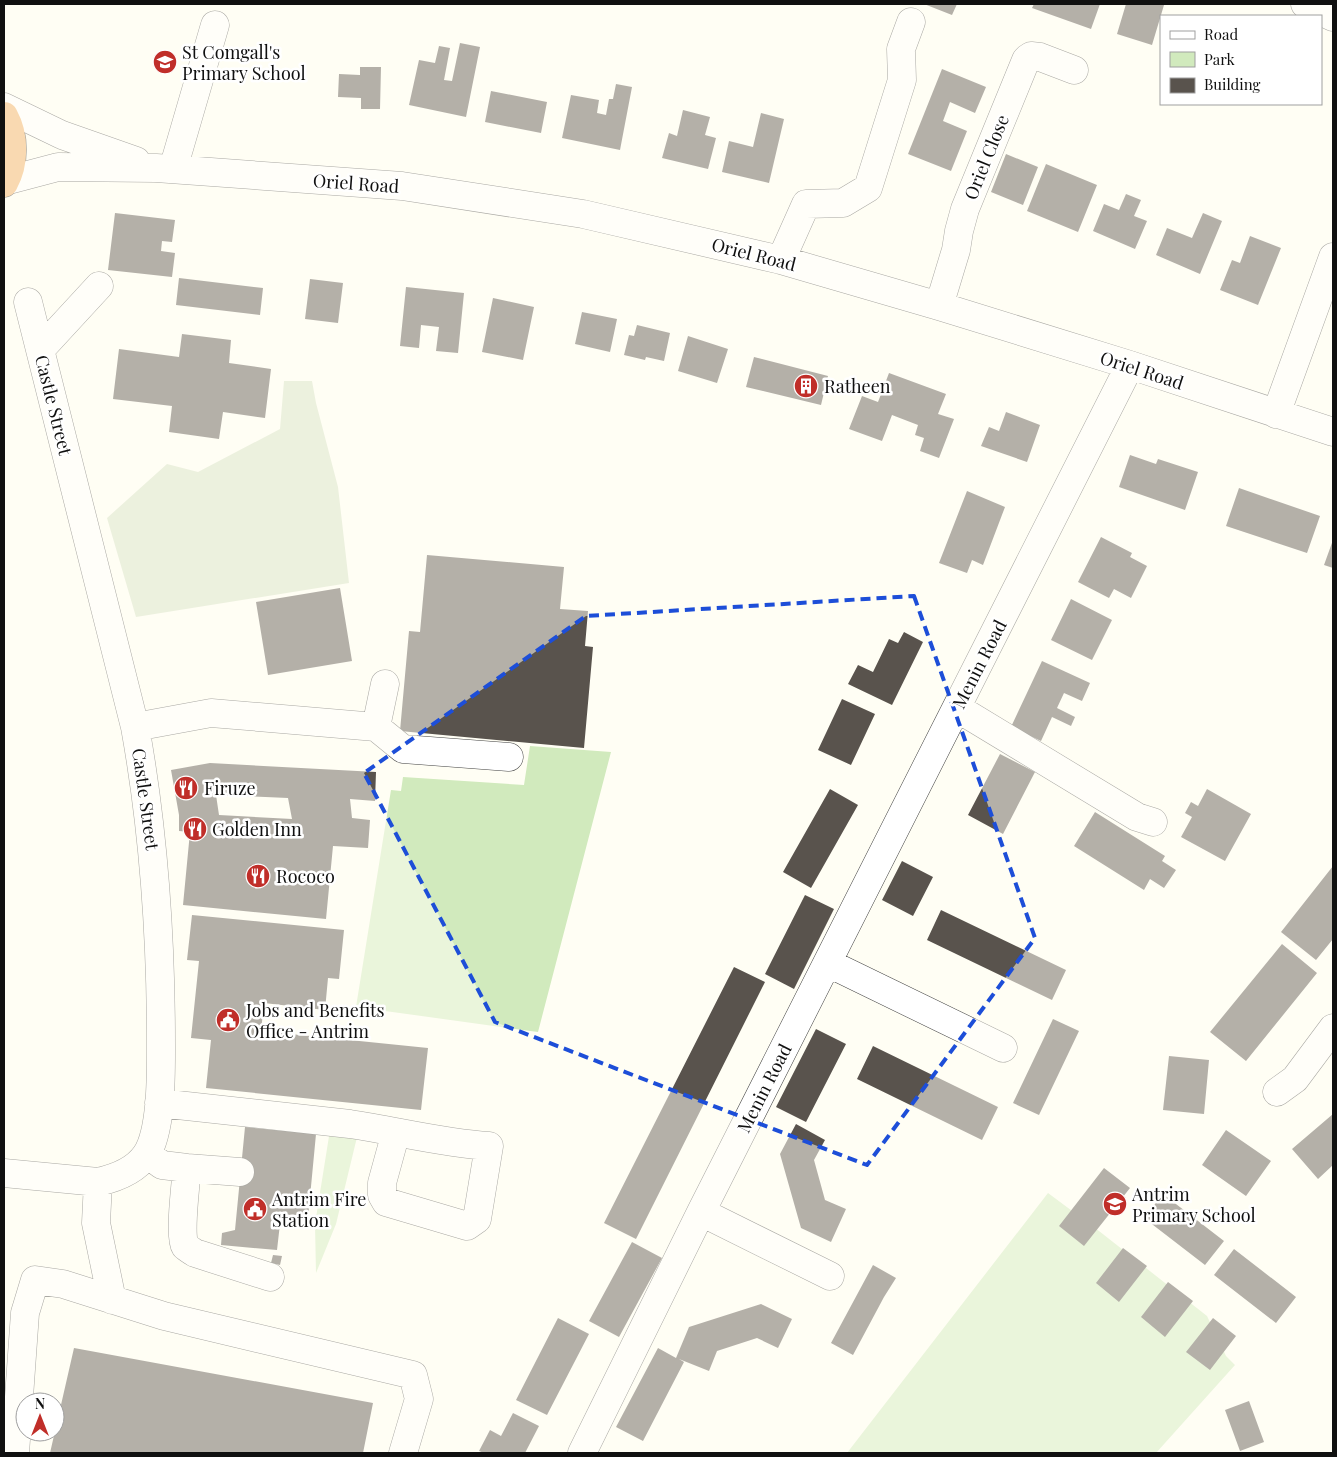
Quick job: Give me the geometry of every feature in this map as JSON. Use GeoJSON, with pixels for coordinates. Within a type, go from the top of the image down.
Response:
{"type":"FeatureCollection","features":[{"type":"Feature","properties":{"kind":"highway"},"geometry":{"type":"LineString","coordinates":[[4,116],[8,123],[12,145],[11,163],[5,182]]}},
{"type":"Feature","properties":{"kind":"street"},"geometry":{"type":"LineString","coordinates":[[1305,4],[1333,17]]}},
{"type":"Feature","properties":{"kind":"street"},"geometry":{"type":"LineString","coordinates":[[781,260],[806,204],[843,203],[868,188],[902,80],[901,49],[911,22]]}},
{"type":"Feature","properties":{"kind":"street"},"geometry":{"type":"LineString","coordinates":[[165,168],[215,25]]}},
{"type":"Feature","properties":{"kind":"street","name":"Oriel Close"},"geometry":{"type":"LineString","coordinates":[[939,306],[956,250],[965,209],[1026,60],[1035,56],[1074,70]]}},
{"type":"Feature","properties":{"kind":"street","name":"Oriel Road"},"geometry":{"type":"LineString","coordinates":[[4,107],[62,135],[165,168]]}},
{"type":"Feature","properties":{"kind":"street","name":"Oriel Road"},"geometry":{"type":"LineString","coordinates":[[5,182],[58,167],[165,168],[402,186],[583,214],[781,260],[1130,365],[1333,432]]}},
{"type":"Feature","properties":{"kind":"street"},"geometry":{"type":"LineString","coordinates":[[1276,414],[1333,257]]}},
{"type":"Feature","properties":{"kind":"street"},"geometry":{"type":"LineString","coordinates":[[40,350],[99,286]]}},
{"type":"Feature","properties":{"kind":"street","name":"Castle Street"},"geometry":{"type":"LineString","coordinates":[[28,302],[136,727],[152,843],[160,942],[160,1103],[157,1121],[147,1154]]}},
{"type":"Feature","properties":{"kind":"street","name":"Menin Road"},"geometry":{"type":"LineString","coordinates":[[582,1453],[701,1212],[1130,365]]}},
{"type":"Feature","properties":{"kind":"street"},"geometry":{"type":"LineString","coordinates":[[376,727],[386,684]]}},
{"type":"Feature","properties":{"kind":"street"},"geometry":{"type":"LineString","coordinates":[[957,708],[1130,812],[1153,822]]}},
{"type":"Feature","properties":{"kind":"street"},"geometry":{"type":"LineString","coordinates":[[136,727],[211,713],[376,727],[403,749],[509,757]]}},
{"type":"Feature","properties":{"kind":"street"},"geometry":{"type":"LineString","coordinates":[[828,963],[1004,1048]]}},
{"type":"Feature","properties":{"kind":"street"},"geometry":{"type":"LineString","coordinates":[[1278,1092],[1295,1079],[1333,1028]]}},
{"type":"Feature","properties":{"kind":"street"},"geometry":{"type":"LineString","coordinates":[[160,1103],[350,1124],[396,1132]]}},
{"type":"Feature","properties":{"kind":"street"},"geometry":{"type":"LineString","coordinates":[[4,1173],[98,1182],[126,1173],[147,1154],[162,1165],[240,1172]]}},
{"type":"Feature","properties":{"kind":"street"},"geometry":{"type":"LineString","coordinates":[[187,1168],[183,1223],[185,1246],[195,1253],[270,1277]]}},
{"type":"Feature","properties":{"kind":"street"},"geometry":{"type":"LineString","coordinates":[[98,1182],[96,1223],[112,1300]]}},
{"type":"Feature","properties":{"kind":"street"},"geometry":{"type":"LineString","coordinates":[[701,1212],[830,1276]]}},
{"type":"Feature","properties":{"kind":"street"},"geometry":{"type":"LineString","coordinates":[[15,1453],[25,1313],[35,1280],[63,1284],[164,1316],[413,1375],[419,1399],[403,1453]]}},
{"type":"Feature","properties":{"kind":"highlighted area"},"geometry":{"type":"Polygon","coordinates":[[[914,596],[1035,938],[867,1165],[495,1022],[364,773],[586,616],[914,596]]]}},
{"type":"Feature","properties":{"kind":"green space"},"geometry":{"type":"Polygon","coordinates":[[[284,381],[312,381],[338,487],[349,583],[136,617],[107,518],[167,464],[198,472],[280,429],[284,381]]]}},
{"type":"Feature","properties":{"kind":"green space"},"geometry":{"type":"Polygon","coordinates":[[[530,746],[611,752],[538,1032],[356,1007],[391,790],[401,791],[403,777],[524,785],[530,746]]]}},
{"type":"Feature","properties":{"kind":"green space"},"geometry":{"type":"Polygon","coordinates":[[[330,1130],[358,1133],[336,1224],[316,1273],[315,1224],[330,1130]]]}},
{"type":"Feature","properties":{"kind":"green space"},"geometry":{"type":"Polygon","coordinates":[[[1048,1193],[1207,1316],[1226,1356],[1235,1365],[1156,1453],[847,1453],[1048,1193]]]}},
{"type":"Feature","properties":{"kind":"building"},"geometry":{"type":"Polygon","coordinates":[[[924,4],[957,4],[952,15],[924,4]]]}},
{"type":"Feature","properties":{"kind":"building"},"geometry":{"type":"Polygon","coordinates":[[[1034,4],[1100,4],[1091,29],[1032,8],[1034,4]]]}},
{"type":"Feature","properties":{"kind":"building"},"geometry":{"type":"Polygon","coordinates":[[[1126,4],[1164,5],[1152,45],[1117,34],[1126,4]]]}},
{"type":"Feature","properties":{"kind":"building"},"geometry":{"type":"Polygon","coordinates":[[[460,43],[480,47],[466,117],[409,105],[419,60],[435,63],[439,46],[450,48],[444,80],[452,81],[460,43]]]}},
{"type":"Feature","properties":{"kind":"building"},"geometry":{"type":"Polygon","coordinates":[[[360,67],[381,67],[380,109],[361,109],[361,98],[338,97],[339,74],[360,75],[360,67]]]}},
{"type":"Feature","properties":{"kind":"building"},"geometry":{"type":"Polygon","coordinates":[[[942,69],[986,87],[975,113],[950,102],[943,121],[967,131],[951,171],[908,154],[942,69]]]}},
{"type":"Feature","properties":{"kind":"building"},"geometry":{"type":"Polygon","coordinates":[[[616,84],[632,87],[620,150],[562,138],[571,95],[599,100],[597,113],[606,115],[609,99],[613,99],[616,84]]]}},
{"type":"Feature","properties":{"kind":"building"},"geometry":{"type":"Polygon","coordinates":[[[491,91],[547,102],[541,133],[485,122],[491,91]]]}},
{"type":"Feature","properties":{"kind":"building"},"geometry":{"type":"Polygon","coordinates":[[[683,110],[710,117],[705,135],[716,138],[708,169],[662,158],[669,133],[677,136],[683,110]]]}},
{"type":"Feature","properties":{"kind":"building"},"geometry":{"type":"Polygon","coordinates":[[[761,113],[784,119],[769,183],[722,172],[729,141],[753,147],[761,113]]]}},
{"type":"Feature","properties":{"kind":"building"},"geometry":{"type":"Polygon","coordinates":[[[1006,154],[1038,167],[1023,205],[991,192],[1006,154]]]}},
{"type":"Feature","properties":{"kind":"building"},"geometry":{"type":"Polygon","coordinates":[[[1046,164],[1097,185],[1078,232],[1027,211],[1046,164]]]}},
{"type":"Feature","properties":{"kind":"building"},"geometry":{"type":"Polygon","coordinates":[[[1126,194],[1141,200],[1134,216],[1147,221],[1135,249],[1093,231],[1104,204],[1119,210],[1126,194]]]}},
{"type":"Feature","properties":{"kind":"building"},"geometry":{"type":"Polygon","coordinates":[[[115,213],[175,220],[172,242],[162,241],[161,251],[175,253],[172,277],[108,270],[115,213]]]}},
{"type":"Feature","properties":{"kind":"building"},"geometry":{"type":"Polygon","coordinates":[[[1203,213],[1222,221],[1200,274],[1156,255],[1167,228],[1192,238],[1203,213]]]}},
{"type":"Feature","properties":{"kind":"building"},"geometry":{"type":"Polygon","coordinates":[[[1250,236],[1281,248],[1258,305],[1220,290],[1232,260],[1240,263],[1250,236]]]}},
{"type":"Feature","properties":{"kind":"building"},"geometry":{"type":"Polygon","coordinates":[[[179,278],[263,288],[260,315],[176,305],[179,278]]]}},
{"type":"Feature","properties":{"kind":"building"},"geometry":{"type":"Polygon","coordinates":[[[310,279],[343,283],[338,323],[305,319],[310,279]]]}},
{"type":"Feature","properties":{"kind":"building"},"geometry":{"type":"Polygon","coordinates":[[[406,287],[464,293],[458,353],[436,351],[439,327],[421,325],[419,348],[400,346],[406,287]]]}},
{"type":"Feature","properties":{"kind":"building"},"geometry":{"type":"Polygon","coordinates":[[[493,298],[534,307],[523,360],[482,352],[493,298]]]}},
{"type":"Feature","properties":{"kind":"building"},"geometry":{"type":"Polygon","coordinates":[[[582,312],[617,319],[610,352],[575,344],[582,312]]]}},
{"type":"Feature","properties":{"kind":"building"},"geometry":{"type":"Polygon","coordinates":[[[637,325],[670,333],[664,361],[646,357],[645,360],[624,355],[629,335],[634,336],[637,325]]]}},
{"type":"Feature","properties":{"kind":"building"},"geometry":{"type":"Polygon","coordinates":[[[182,334],[231,340],[229,363],[271,369],[265,418],[223,412],[219,439],[169,432],[172,406],[113,399],[119,349],[179,357],[182,334]]]}},
{"type":"Feature","properties":{"kind":"building"},"geometry":{"type":"Polygon","coordinates":[[[688,336],[728,349],[717,383],[678,371],[688,336]]]}},
{"type":"Feature","properties":{"kind":"building"},"geometry":{"type":"Polygon","coordinates":[[[754,357],[828,376],[821,405],[746,387],[754,357]]]}},
{"type":"Feature","properties":{"kind":"building"},"geometry":{"type":"Polygon","coordinates":[[[889,373],[946,394],[938,414],[954,419],[939,458],[920,451],[924,438],[915,435],[918,425],[892,415],[882,441],[849,429],[862,396],[878,402],[889,373]]]}},
{"type":"Feature","properties":{"kind":"building"},"geometry":{"type":"Polygon","coordinates":[[[1006,412],[1040,425],[1027,462],[981,446],[989,427],[999,431],[1006,412]]]}},
{"type":"Feature","properties":{"kind":"building"},"geometry":{"type":"Polygon","coordinates":[[[1130,455],[1156,464],[1158,459],[1198,472],[1185,510],[1119,487],[1130,455]]]}},
{"type":"Feature","properties":{"kind":"building"},"geometry":{"type":"Polygon","coordinates":[[[1239,488],[1320,516],[1307,553],[1226,526],[1239,488]]]}},
{"type":"Feature","properties":{"kind":"building"},"geometry":{"type":"Polygon","coordinates":[[[967,491],[1005,507],[983,565],[972,560],[967,573],[939,563],[967,491]]]}},
{"type":"Feature","properties":{"kind":"building"},"geometry":{"type":"Polygon","coordinates":[[[1101,537],[1132,553],[1130,557],[1147,566],[1131,598],[1114,589],[1109,598],[1078,582],[1101,537]]]}},
{"type":"Feature","properties":{"kind":"building"},"geometry":{"type":"Polygon","coordinates":[[[1333,540],[1333,568],[1324,565],[1333,540]]]}},
{"type":"Feature","properties":{"kind":"building"},"geometry":{"type":"Polygon","coordinates":[[[427,555],[564,567],[560,609],[588,611],[585,646],[593,647],[584,748],[400,731],[409,631],[420,632],[427,555]]]}},
{"type":"Feature","properties":{"kind":"building"},"geometry":{"type":"Polygon","coordinates":[[[340,588],[352,661],[268,675],[256,602],[340,588]]]}},
{"type":"Feature","properties":{"kind":"building"},"geometry":{"type":"Polygon","coordinates":[[[1071,599],[1112,620],[1092,660],[1051,640],[1071,599]]]}},
{"type":"Feature","properties":{"kind":"building"},"geometry":{"type":"Polygon","coordinates":[[[904,632],[923,642],[892,705],[848,684],[858,665],[873,672],[889,639],[898,643],[904,632]]]}},
{"type":"Feature","properties":{"kind":"building"},"geometry":{"type":"Polygon","coordinates":[[[1042,661],[1090,683],[1082,701],[1064,693],[1057,708],[1075,717],[1071,726],[1052,717],[1041,741],[1011,727],[1042,661]]]}},
{"type":"Feature","properties":{"kind":"building"},"geometry":{"type":"Polygon","coordinates":[[[842,699],[875,714],[851,765],[818,750],[842,699]]]}},
{"type":"Feature","properties":{"kind":"building"},"geometry":{"type":"Polygon","coordinates":[[[1000,754],[1035,772],[1003,834],[968,815],[1000,754]]]}},
{"type":"Feature","properties":{"kind":"building"},"geometry":{"type":"Polygon","coordinates":[[[210,763],[376,772],[375,801],[350,799],[352,818],[370,820],[368,848],[333,846],[326,919],[183,905],[190,832],[179,831],[179,815],[171,770],[210,763]],[[216,795],[219,815],[292,819],[288,798],[216,795]]]}},
{"type":"Feature","properties":{"kind":"building"},"geometry":{"type":"Polygon","coordinates":[[[830,789],[858,805],[811,888],[783,872],[830,789]]]}},
{"type":"Feature","properties":{"kind":"building"},"geometry":{"type":"Polygon","coordinates":[[[1207,789],[1251,814],[1225,861],[1181,837],[1192,817],[1185,813],[1191,802],[1198,806],[1207,789]]]}},
{"type":"Feature","properties":{"kind":"building"},"geometry":{"type":"Polygon","coordinates":[[[1095,812],[1165,856],[1162,861],[1176,870],[1164,888],[1150,879],[1144,890],[1074,846],[1095,812]]]}},
{"type":"Feature","properties":{"kind":"building"},"geometry":{"type":"Polygon","coordinates":[[[902,861],[933,877],[913,916],[882,900],[902,861]]]}},
{"type":"Feature","properties":{"kind":"building"},"geometry":{"type":"Polygon","coordinates":[[[1333,866],[1333,939],[1316,960],[1281,932],[1333,866]]]}},
{"type":"Feature","properties":{"kind":"building"},"geometry":{"type":"Polygon","coordinates":[[[805,895],[834,909],[794,989],[765,974],[805,895]]]}},
{"type":"Feature","properties":{"kind":"building"},"geometry":{"type":"Polygon","coordinates":[[[941,910],[1066,970],[1052,1000],[927,940],[941,910]]]}},
{"type":"Feature","properties":{"kind":"building","name":"Jobs and Benefits Office - Antrim"},"geometry":{"type":"Polygon","coordinates":[[[192,915],[344,930],[339,979],[328,978],[325,1010],[264,1003],[261,1031],[428,1048],[421,1110],[206,1088],[211,1040],[191,1038],[199,961],[187,960],[192,915]]]}},
{"type":"Feature","properties":{"kind":"building"},"geometry":{"type":"Polygon","coordinates":[[[1282,944],[1317,973],[1246,1061],[1210,1032],[1282,944]]]}},
{"type":"Feature","properties":{"kind":"building"},"geometry":{"type":"Polygon","coordinates":[[[734,967],[765,982],[636,1239],[604,1223],[734,967]]]}},
{"type":"Feature","properties":{"kind":"building"},"geometry":{"type":"Polygon","coordinates":[[[1053,1019],[1079,1031],[1039,1115],[1013,1103],[1053,1019]]]}},
{"type":"Feature","properties":{"kind":"building"},"geometry":{"type":"Polygon","coordinates":[[[816,1029],[846,1044],[806,1122],[776,1107],[816,1029]]]}},
{"type":"Feature","properties":{"kind":"building"},"geometry":{"type":"Polygon","coordinates":[[[873,1046],[998,1107],[982,1140],[857,1079],[873,1046]]]}},
{"type":"Feature","properties":{"kind":"building"},"geometry":{"type":"Polygon","coordinates":[[[1169,1056],[1209,1060],[1204,1114],[1163,1110],[1169,1056]]]}},
{"type":"Feature","properties":{"kind":"building"},"geometry":{"type":"Polygon","coordinates":[[[1333,1114],[1333,1165],[1318,1179],[1292,1149],[1333,1114]]]}},
{"type":"Feature","properties":{"kind":"building"},"geometry":{"type":"Polygon","coordinates":[[[796,1124],[825,1140],[814,1160],[825,1200],[846,1209],[831,1242],[801,1228],[780,1154],[796,1124]]]}},
{"type":"Feature","properties":{"kind":"building"},"geometry":{"type":"Polygon","coordinates":[[[245,1127],[316,1134],[308,1218],[281,1215],[277,1250],[221,1245],[222,1233],[235,1230],[245,1127]]]}},
{"type":"Feature","properties":{"kind":"building"},"geometry":{"type":"Polygon","coordinates":[[[1226,1130],[1271,1161],[1246,1196],[1202,1165],[1226,1130]]]}},
{"type":"Feature","properties":{"kind":"building"},"geometry":{"type":"Polygon","coordinates":[[[1104,1168],[1130,1188],[1084,1246],[1059,1226],[1104,1168]]]}},
{"type":"Feature","properties":{"kind":"building"},"geometry":{"type":"Polygon","coordinates":[[[1163,1194],[1224,1241],[1205,1265],[1144,1218],[1163,1194]]]}},
{"type":"Feature","properties":{"kind":"building"},"geometry":{"type":"Polygon","coordinates":[[[632,1242],[662,1258],[619,1337],[589,1321],[632,1242]]]}},
{"type":"Feature","properties":{"kind":"building"},"geometry":{"type":"Polygon","coordinates":[[[1123,1248],[1147,1266],[1119,1302],[1096,1283],[1123,1248]]]}},
{"type":"Feature","properties":{"kind":"building"},"geometry":{"type":"Polygon","coordinates":[[[1234,1249],[1296,1297],[1276,1323],[1214,1275],[1234,1249]]]}},
{"type":"Feature","properties":{"kind":"building"},"geometry":{"type":"Polygon","coordinates":[[[273,1255],[282,1256],[280,1265],[271,1263],[273,1255]]]}},
{"type":"Feature","properties":{"kind":"building"},"geometry":{"type":"Polygon","coordinates":[[[873,1265],[896,1278],[853,1355],[831,1343],[873,1265]]]}},
{"type":"Feature","properties":{"kind":"building"},"geometry":{"type":"Polygon","coordinates":[[[1168,1282],[1193,1301],[1165,1337],[1141,1317],[1168,1282]]]}},
{"type":"Feature","properties":{"kind":"building"},"geometry":{"type":"Polygon","coordinates":[[[761,1304],[792,1319],[778,1348],[757,1338],[717,1351],[709,1371],[679,1359],[684,1362],[643,1441],[616,1427],[658,1348],[676,1358],[689,1327],[761,1304]]]}},
{"type":"Feature","properties":{"kind":"building"},"geometry":{"type":"Polygon","coordinates":[[[558,1318],[589,1334],[547,1415],[516,1400],[558,1318]]]}},
{"type":"Feature","properties":{"kind":"building"},"geometry":{"type":"Polygon","coordinates":[[[1213,1318],[1236,1336],[1210,1370],[1186,1352],[1213,1318]]]}},
{"type":"Feature","properties":{"kind":"building"},"geometry":{"type":"Polygon","coordinates":[[[74,1348],[373,1403],[363,1453],[50,1453],[53,1442],[65,1442],[64,1392],[74,1348]]]}},
{"type":"Feature","properties":{"kind":"building"},"geometry":{"type":"Polygon","coordinates":[[[1249,1401],[1264,1442],[1240,1451],[1225,1410],[1249,1401]]]}},
{"type":"Feature","properties":{"kind":"building"},"geometry":{"type":"Polygon","coordinates":[[[513,1413],[539,1426],[525,1453],[484,1453],[479,1451],[490,1430],[501,1436],[513,1413]]]}},
{"type":"Feature","properties":{"kind":"place","name":"St Comgall's Primary School"},"geometry":{"type":"Point","coordinates":[165,62]}},
{"type":"Feature","properties":{"kind":"place","name":"Ratheen"},"geometry":{"type":"Point","coordinates":[806,386]}},
{"type":"Feature","properties":{"kind":"place","name":"Firuze"},"geometry":{"type":"Point","coordinates":[186,788]}},
{"type":"Feature","properties":{"kind":"place","name":"Golden Inn"},"geometry":{"type":"Point","coordinates":[195,829]}},
{"type":"Feature","properties":{"kind":"place","name":"Rococo"},"geometry":{"type":"Point","coordinates":[258,876]}},
{"type":"Feature","properties":{"kind":"place","name":"Jobs and Benefits Office - Antrim"},"geometry":{"type":"Point","coordinates":[228,1020]}},
{"type":"Feature","properties":{"kind":"place","name":"Antrim Primary School"},"geometry":{"type":"Point","coordinates":[1115,1204]}},
{"type":"Feature","properties":{"kind":"place","name":"Antrim Fire Station"},"geometry":{"type":"Point","coordinates":[255,1209]}}]}
